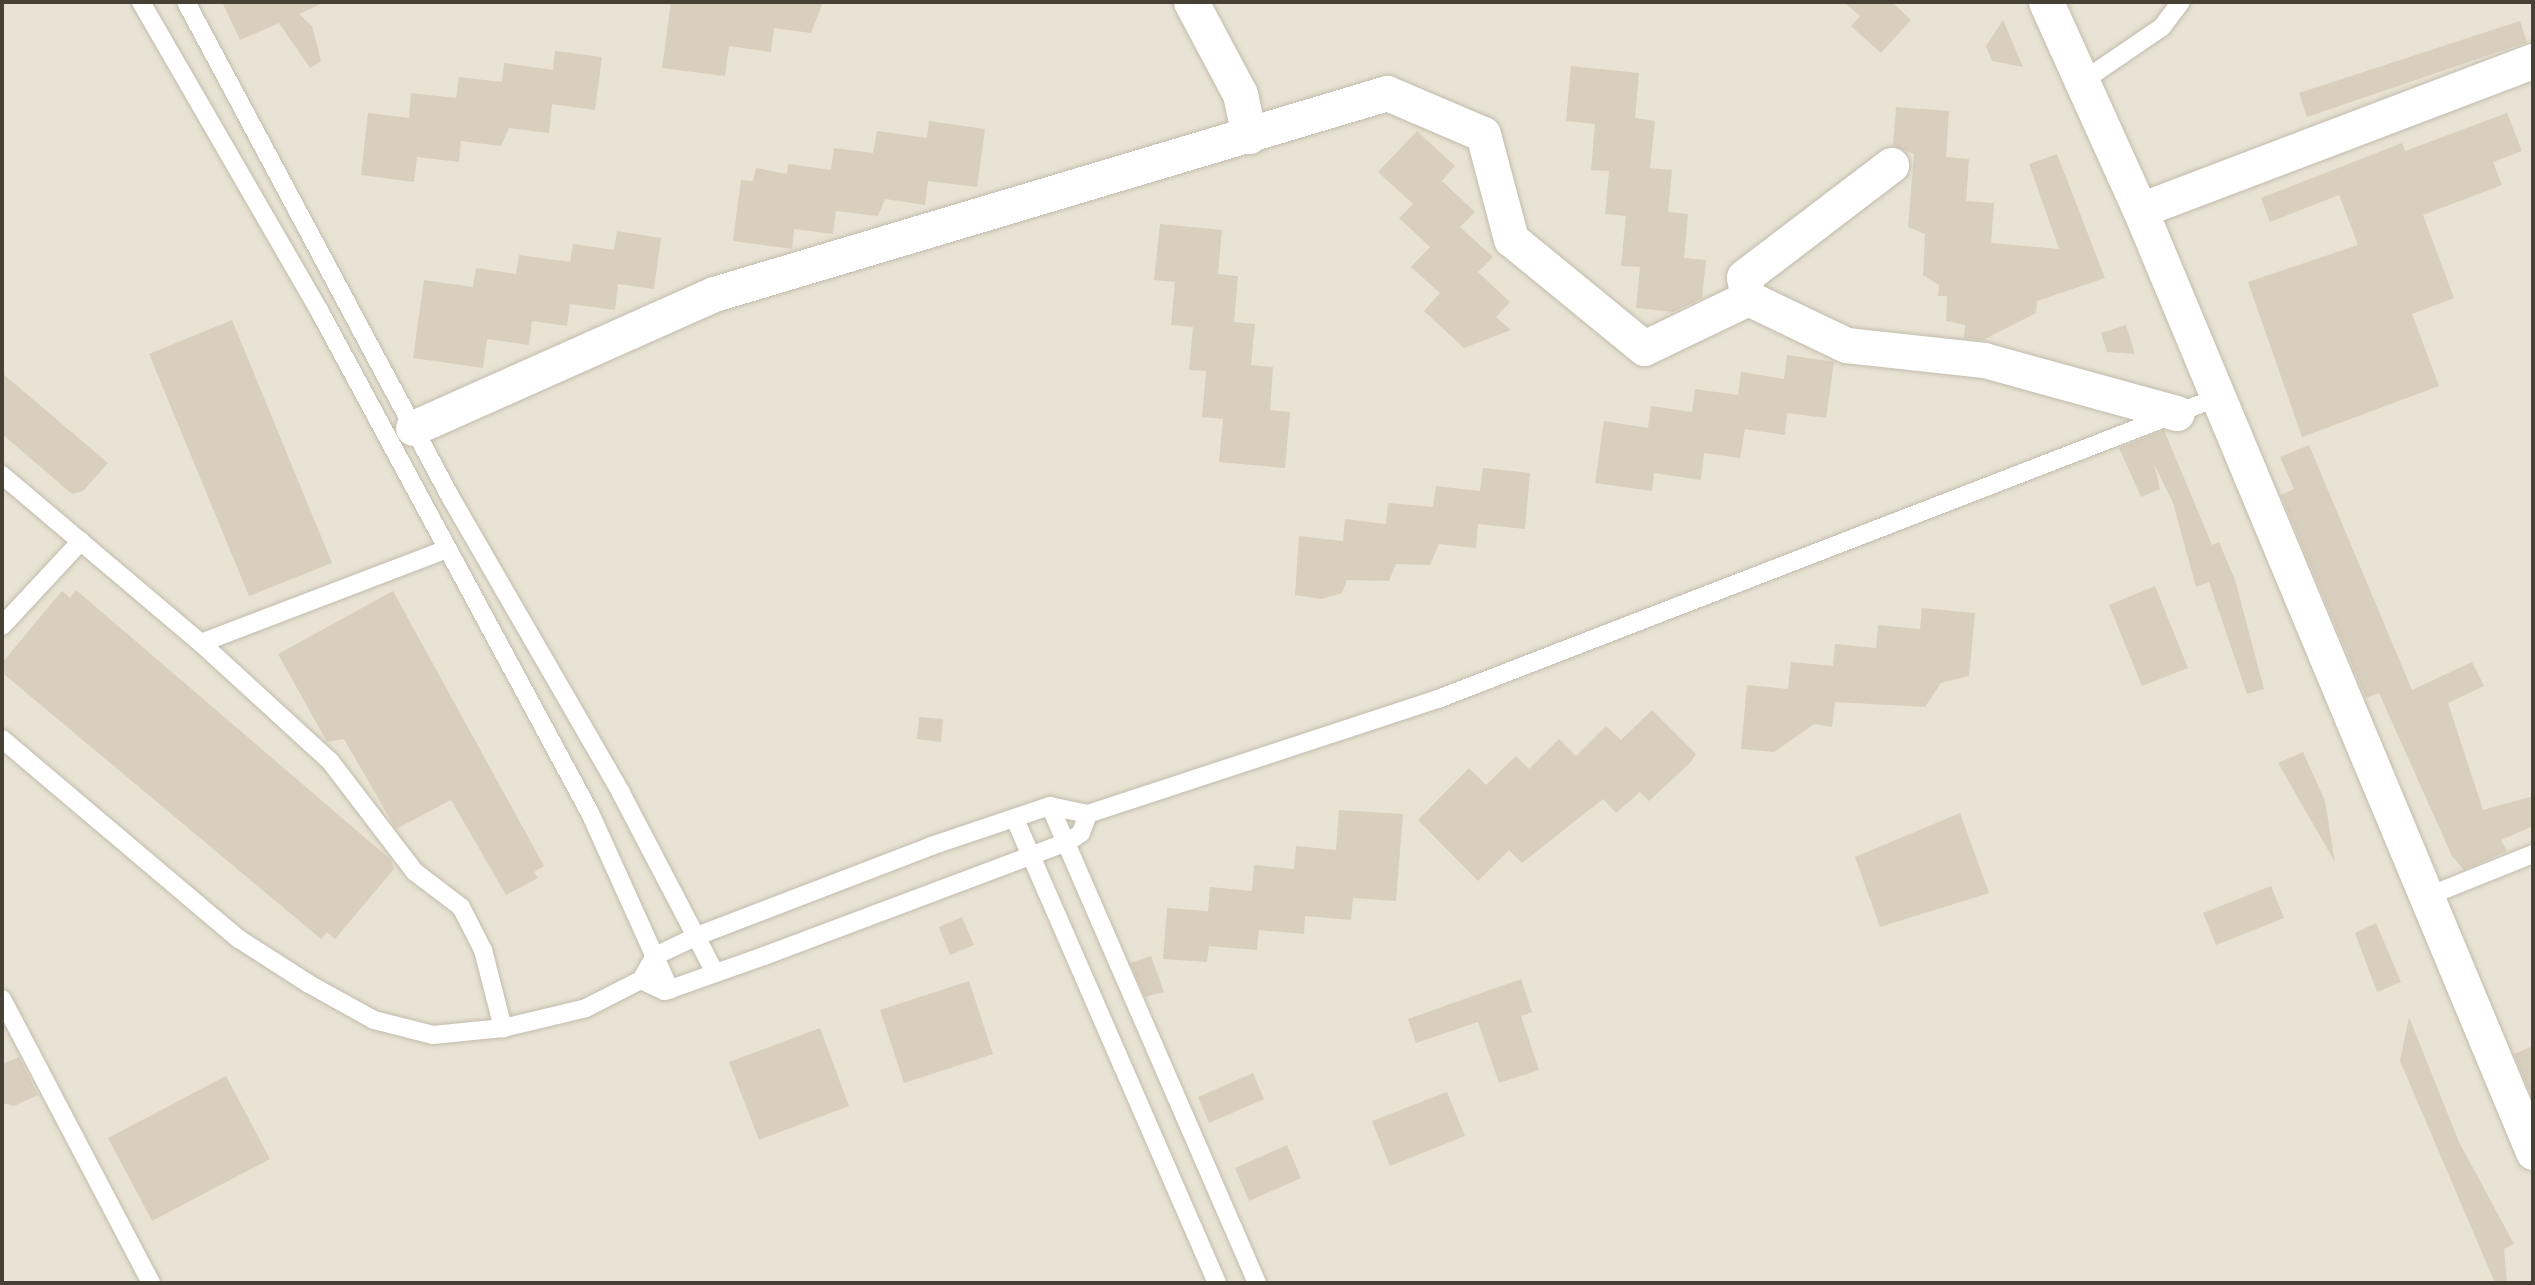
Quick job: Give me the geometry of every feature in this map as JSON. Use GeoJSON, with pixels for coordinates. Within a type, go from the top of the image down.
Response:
{"type":"FeatureCollection","features":[{"type":"Feature","properties":{"kind":"street"},"geometry":{"type":"LineString","coordinates":[[1191,2],[1240,94],[1249,136]]}},
{"type":"Feature","properties":{"kind":"street"},"geometry":{"type":"LineString","coordinates":[[2046,2],[2080,83],[2140,210],[2216,398],[2533,1152]]}},
{"type":"Feature","properties":{"kind":"street"},"geometry":{"type":"LineString","coordinates":[[2140,210],[2533,61]]}},
{"type":"Feature","properties":{"kind":"street"},"geometry":{"type":"LineString","coordinates":[[413,428],[714,294],[1387,93],[1483,134],[1511,239],[1644,348],[1748,298]]}},
{"type":"Feature","properties":{"kind":"street"},"geometry":{"type":"LineString","coordinates":[[1748,298],[1744,276],[1891,165]]}},
{"type":"Feature","properties":{"kind":"street"},"geometry":{"type":"LineString","coordinates":[[1748,298],[1846,345],[1984,360],[2178,413]]}},
{"type":"Feature","properties":{"kind":"lane"},"geometry":{"type":"LineString","coordinates":[[141,2],[320,312],[445,550],[590,813],[670,990]]}},
{"type":"Feature","properties":{"kind":"lane"},"geometry":{"type":"LineString","coordinates":[[186,2],[413,428],[697,936],[715,973]]}},
{"type":"Feature","properties":{"kind":"lane"},"geometry":{"type":"LineString","coordinates":[[2080,83],[2162,27],[2181,2]]}},
{"type":"Feature","properties":{"kind":"lane"},"geometry":{"type":"LineString","coordinates":[[2,739],[239,939],[309,984],[374,1020],[433,1035],[503,1028],[586,1008],[641,980],[655,956],[697,936],[1050,806],[1088,814],[1438,699],[2216,398]]}},
{"type":"Feature","properties":{"kind":"lane"},"geometry":{"type":"LineString","coordinates":[[2,475],[201,643],[330,761],[415,872],[461,907],[483,950],[503,1028]]}},
{"type":"Feature","properties":{"kind":"lane"},"geometry":{"type":"LineString","coordinates":[[2,626],[81,541]]}},
{"type":"Feature","properties":{"kind":"lane"},"geometry":{"type":"LineString","coordinates":[[201,643],[445,550]]}},
{"type":"Feature","properties":{"kind":"lane"},"geometry":{"type":"LineString","coordinates":[[1050,806],[1068,842],[1257,1283]]}},
{"type":"Feature","properties":{"kind":"lane"},"geometry":{"type":"LineString","coordinates":[[641,980],[670,990],[1068,842],[1082,833],[1088,814]]}},
{"type":"Feature","properties":{"kind":"lane"},"geometry":{"type":"LineString","coordinates":[[1015,819],[1217,1283]]}},
{"type":"Feature","properties":{"kind":"lane"},"geometry":{"type":"LineString","coordinates":[[2426,897],[2533,854]]}},
{"type":"Feature","properties":{"kind":"lane"},"geometry":{"type":"LineString","coordinates":[[2,999],[151,1283]]}},
{"type":"Feature","properties":{"kind":"shaded area"},"geometry":{"type":"Polygon","coordinates":[[[2,2],[2533,2],[2533,1283],[2,1283],[2,2]]]}},
{"type":"Feature","properties":{"kind":"building"},"geometry":{"type":"Polygon","coordinates":[[[222,2],[325,2],[299,14],[312,26],[321,61],[310,68],[279,23],[240,40],[222,2]]]}},
{"type":"Feature","properties":{"kind":"building"},"geometry":{"type":"Polygon","coordinates":[[[671,2],[823,2],[811,33],[774,28],[771,52],[729,46],[725,76],[662,68],[671,2]]]}},
{"type":"Feature","properties":{"kind":"building"},"geometry":{"type":"Polygon","coordinates":[[[1844,2],[1892,2],[1911,20],[1881,53],[1851,26],[1860,16],[1844,2]]]}},
{"type":"Feature","properties":{"kind":"building"},"geometry":{"type":"Polygon","coordinates":[[[2003,20],[2023,67],[1992,61],[1986,46],[2003,20]]]}},
{"type":"Feature","properties":{"kind":"building"},"geometry":{"type":"Polygon","coordinates":[[[2520,21],[2527,42],[2307,117],[2299,93],[2520,21]]]}},
{"type":"Feature","properties":{"kind":"building"},"geometry":{"type":"Polygon","coordinates":[[[555,51],[602,57],[595,110],[552,104],[549,133],[509,128],[501,146],[461,141],[459,162],[417,157],[414,182],[361,175],[368,113],[409,118],[411,93],[456,98],[459,77],[502,82],[504,63],[553,70],[555,51]]]}},
{"type":"Feature","properties":{"kind":"building"},"geometry":{"type":"Polygon","coordinates":[[[1571,66],[1639,73],[1635,118],[1655,121],[1650,168],[1672,170],[1668,212],[1688,214],[1684,258],[1706,260],[1702,298],[1673,312],[1636,308],[1640,267],[1621,266],[1626,216],[1605,214],[1609,171],[1591,170],[1595,124],[1566,121],[1571,66]]]}},
{"type":"Feature","properties":{"kind":"building"},"geometry":{"type":"Polygon","coordinates":[[[1896,107],[1949,111],[1946,157],[1969,159],[1966,201],[1994,203],[1991,243],[2059,249],[2029,164],[2057,154],[2105,278],[2037,301],[2036,313],[1983,340],[1964,338],[1965,325],[1946,321],[1947,296],[1938,296],[1939,285],[1923,275],[1925,234],[1908,227],[1914,154],[1893,146],[1896,107]]]}},
{"type":"Feature","properties":{"kind":"building"},"geometry":{"type":"Polygon","coordinates":[[[2507,113],[2522,151],[2493,162],[2502,185],[2423,215],[2454,298],[2412,314],[2439,386],[2302,437],[2248,282],[2358,245],[2339,195],[2270,222],[2261,198],[2402,143],[2405,151],[2507,113]]]}},
{"type":"Feature","properties":{"kind":"building"},"geometry":{"type":"Polygon","coordinates":[[[929,121],[985,129],[977,187],[928,181],[925,205],[885,199],[878,216],[836,211],[833,234],[794,229],[792,249],[733,241],[741,180],[753,181],[756,168],[787,174],[788,164],[831,170],[834,148],[873,153],[877,131],[927,138],[929,121]]]}},
{"type":"Feature","properties":{"kind":"building"},"geometry":{"type":"Polygon","coordinates":[[[1417,131],[1455,166],[1442,181],[1475,212],[1460,227],[1493,257],[1478,272],[1510,302],[1496,317],[1511,330],[1464,348],[1424,311],[1440,293],[1411,267],[1430,247],[1399,218],[1413,204],[1378,172],[1417,131]]]}},
{"type":"Feature","properties":{"kind":"building"},"geometry":{"type":"Polygon","coordinates":[[[1160,224],[1222,230],[1218,274],[1238,276],[1234,322],[1255,324],[1251,365],[1273,367],[1270,410],[1290,412],[1285,468],[1219,462],[1223,419],[1202,417],[1206,371],[1189,370],[1193,327],[1171,325],[1175,282],[1154,280],[1160,224]]]}},
{"type":"Feature","properties":{"kind":"building"},"geometry":{"type":"Polygon","coordinates":[[[617,231],[661,238],[654,289],[618,284],[615,310],[570,304],[567,326],[532,321],[529,345],[487,339],[483,368],[413,358],[424,280],[473,287],[476,268],[516,274],[519,255],[570,262],[573,244],[614,250],[617,231]]]}},
{"type":"Feature","properties":{"kind":"building"},"geometry":{"type":"Polygon","coordinates":[[[232,320],[332,563],[249,596],[149,354],[232,320]]]}},
{"type":"Feature","properties":{"kind":"building"},"geometry":{"type":"Polygon","coordinates":[[[2126,325],[2135,354],[2107,352],[2101,333],[2126,325]]]}},
{"type":"Feature","properties":{"kind":"building"},"geometry":{"type":"Polygon","coordinates":[[[1787,355],[1834,362],[1826,418],[1787,413],[1785,435],[1745,429],[1740,458],[1704,453],[1701,480],[1654,473],[1652,491],[1595,483],[1604,421],[1648,428],[1651,406],[1692,412],[1695,389],[1738,395],[1741,372],[1784,379],[1787,355]]]}},
{"type":"Feature","properties":{"kind":"building"},"geometry":{"type":"Polygon","coordinates":[[[2,373],[108,463],[83,491],[72,494],[2,434],[2,373]]]}},
{"type":"Feature","properties":{"kind":"building"},"geometry":{"type":"Polygon","coordinates":[[[2164,430],[2212,545],[2219,542],[2235,580],[2264,689],[2247,694],[2209,582],[2196,587],[2173,503],[2154,464],[2160,489],[2141,497],[2119,448],[2164,430]]]}},
{"type":"Feature","properties":{"kind":"building"},"geometry":{"type":"Polygon","coordinates":[[[2309,445],[2412,690],[2472,662],[2484,686],[2448,703],[2483,810],[2533,796],[2533,826],[2501,840],[2507,851],[2464,870],[2452,856],[2379,693],[2366,698],[2281,495],[2294,489],[2280,457],[2309,445]]]}},
{"type":"Feature","properties":{"kind":"building"},"geometry":{"type":"Polygon","coordinates":[[[1483,468],[1530,473],[1525,529],[1478,524],[1476,548],[1439,544],[1430,565],[1396,564],[1389,581],[1347,580],[1342,593],[1322,599],[1295,595],[1299,536],[1343,541],[1345,519],[1386,524],[1388,503],[1433,507],[1436,486],[1480,491],[1483,468]]]}},
{"type":"Feature","properties":{"kind":"building"},"geometry":{"type":"Polygon","coordinates":[[[2155,586],[2188,668],[2142,686],[2109,605],[2155,586]]]}},
{"type":"Feature","properties":{"kind":"building"},"geometry":{"type":"Polygon","coordinates":[[[76,590],[391,860],[394,869],[335,939],[327,932],[321,939],[5,675],[3,662],[40,617],[62,591],[70,598],[76,590]]]}},
{"type":"Feature","properties":{"kind":"building"},"geometry":{"type":"Polygon","coordinates":[[[393,591],[544,866],[534,872],[538,878],[506,895],[451,800],[396,829],[344,739],[327,742],[278,654],[393,591]]]}},
{"type":"Feature","properties":{"kind":"building"},"geometry":{"type":"Polygon","coordinates":[[[1922,608],[1975,613],[1969,676],[1941,683],[1925,707],[1835,702],[1832,727],[1814,724],[1774,752],[1741,749],[1747,685],[1788,689],[1791,662],[1833,666],[1835,644],[1876,648],[1878,625],[1920,629],[1922,608]]]}},
{"type":"Feature","properties":{"kind":"building"},"geometry":{"type":"Polygon","coordinates":[[[1652,710],[1696,754],[1690,763],[1649,801],[1640,792],[1616,813],[1603,799],[1522,863],[1509,850],[1478,881],[1418,820],[1469,768],[1486,785],[1516,756],[1529,769],[1559,739],[1576,756],[1606,726],[1621,740],[1652,710]]]}},
{"type":"Feature","properties":{"kind":"building"},"geometry":{"type":"Polygon","coordinates":[[[919,717],[943,719],[941,742],[917,739],[919,717]]]}},
{"type":"Feature","properties":{"kind":"building"},"geometry":{"type":"Polygon","coordinates":[[[2303,752],[2325,801],[2335,862],[2278,763],[2303,752]]]}},
{"type":"Feature","properties":{"kind":"building"},"geometry":{"type":"Polygon","coordinates":[[[1339,810],[1403,814],[1396,901],[1353,898],[1351,920],[1305,916],[1304,934],[1259,930],[1257,950],[1209,946],[1207,962],[1163,959],[1167,908],[1208,911],[1210,887],[1252,891],[1254,865],[1294,869],[1296,846],[1336,850],[1339,810]]]}},
{"type":"Feature","properties":{"kind":"building"},"geometry":{"type":"Polygon","coordinates":[[[1960,813],[1989,893],[1880,927],[1855,857],[1960,813]]]}},
{"type":"Feature","properties":{"kind":"building"},"geometry":{"type":"Polygon","coordinates":[[[2271,886],[2284,918],[2216,945],[2203,913],[2271,886]]]}},
{"type":"Feature","properties":{"kind":"building"},"geometry":{"type":"Polygon","coordinates":[[[962,917],[974,945],[950,955],[939,927],[962,917]]]}},
{"type":"Feature","properties":{"kind":"building"},"geometry":{"type":"Polygon","coordinates":[[[2376,923],[2401,982],[2377,992],[2355,933],[2376,923]]]}},
{"type":"Feature","properties":{"kind":"building"},"geometry":{"type":"Polygon","coordinates":[[[1151,956],[1164,992],[1145,997],[1130,963],[1151,956]]]}},
{"type":"Feature","properties":{"kind":"building"},"geometry":{"type":"Polygon","coordinates":[[[1521,979],[1532,1012],[1521,1016],[1539,1070],[1499,1083],[1478,1022],[1416,1043],[1408,1019],[1521,979]]]}},
{"type":"Feature","properties":{"kind":"building"},"geometry":{"type":"Polygon","coordinates":[[[969,981],[993,1054],[904,1083],[880,1010],[969,981]]]}},
{"type":"Feature","properties":{"kind":"building"},"geometry":{"type":"Polygon","coordinates":[[[2409,1017],[2459,1142],[2514,1244],[2504,1249],[2507,1283],[2495,1283],[2400,1061],[2409,1017]]]}},
{"type":"Feature","properties":{"kind":"building"},"geometry":{"type":"Polygon","coordinates":[[[820,1028],[849,1106],[759,1140],[729,1062],[820,1028]]]}},
{"type":"Feature","properties":{"kind":"building"},"geometry":{"type":"Polygon","coordinates":[[[2533,1046],[2533,1100],[2514,1054],[2533,1046]]]}},
{"type":"Feature","properties":{"kind":"building"},"geometry":{"type":"Polygon","coordinates":[[[19,1057],[38,1095],[14,1106],[2,1103],[2,1064],[19,1057]]]}},
{"type":"Feature","properties":{"kind":"building"},"geometry":{"type":"Polygon","coordinates":[[[1253,1073],[1264,1099],[1209,1123],[1198,1097],[1253,1073]]]}},
{"type":"Feature","properties":{"kind":"building"},"geometry":{"type":"Polygon","coordinates":[[[226,1076],[270,1159],[152,1221],[108,1138],[226,1076]]]}},
{"type":"Feature","properties":{"kind":"building"},"geometry":{"type":"Polygon","coordinates":[[[1447,1092],[1465,1136],[1390,1166],[1372,1121],[1447,1092]]]}},
{"type":"Feature","properties":{"kind":"building"},"geometry":{"type":"Polygon","coordinates":[[[1287,1145],[1301,1178],[1249,1201],[1235,1168],[1287,1145]]]}}]}
